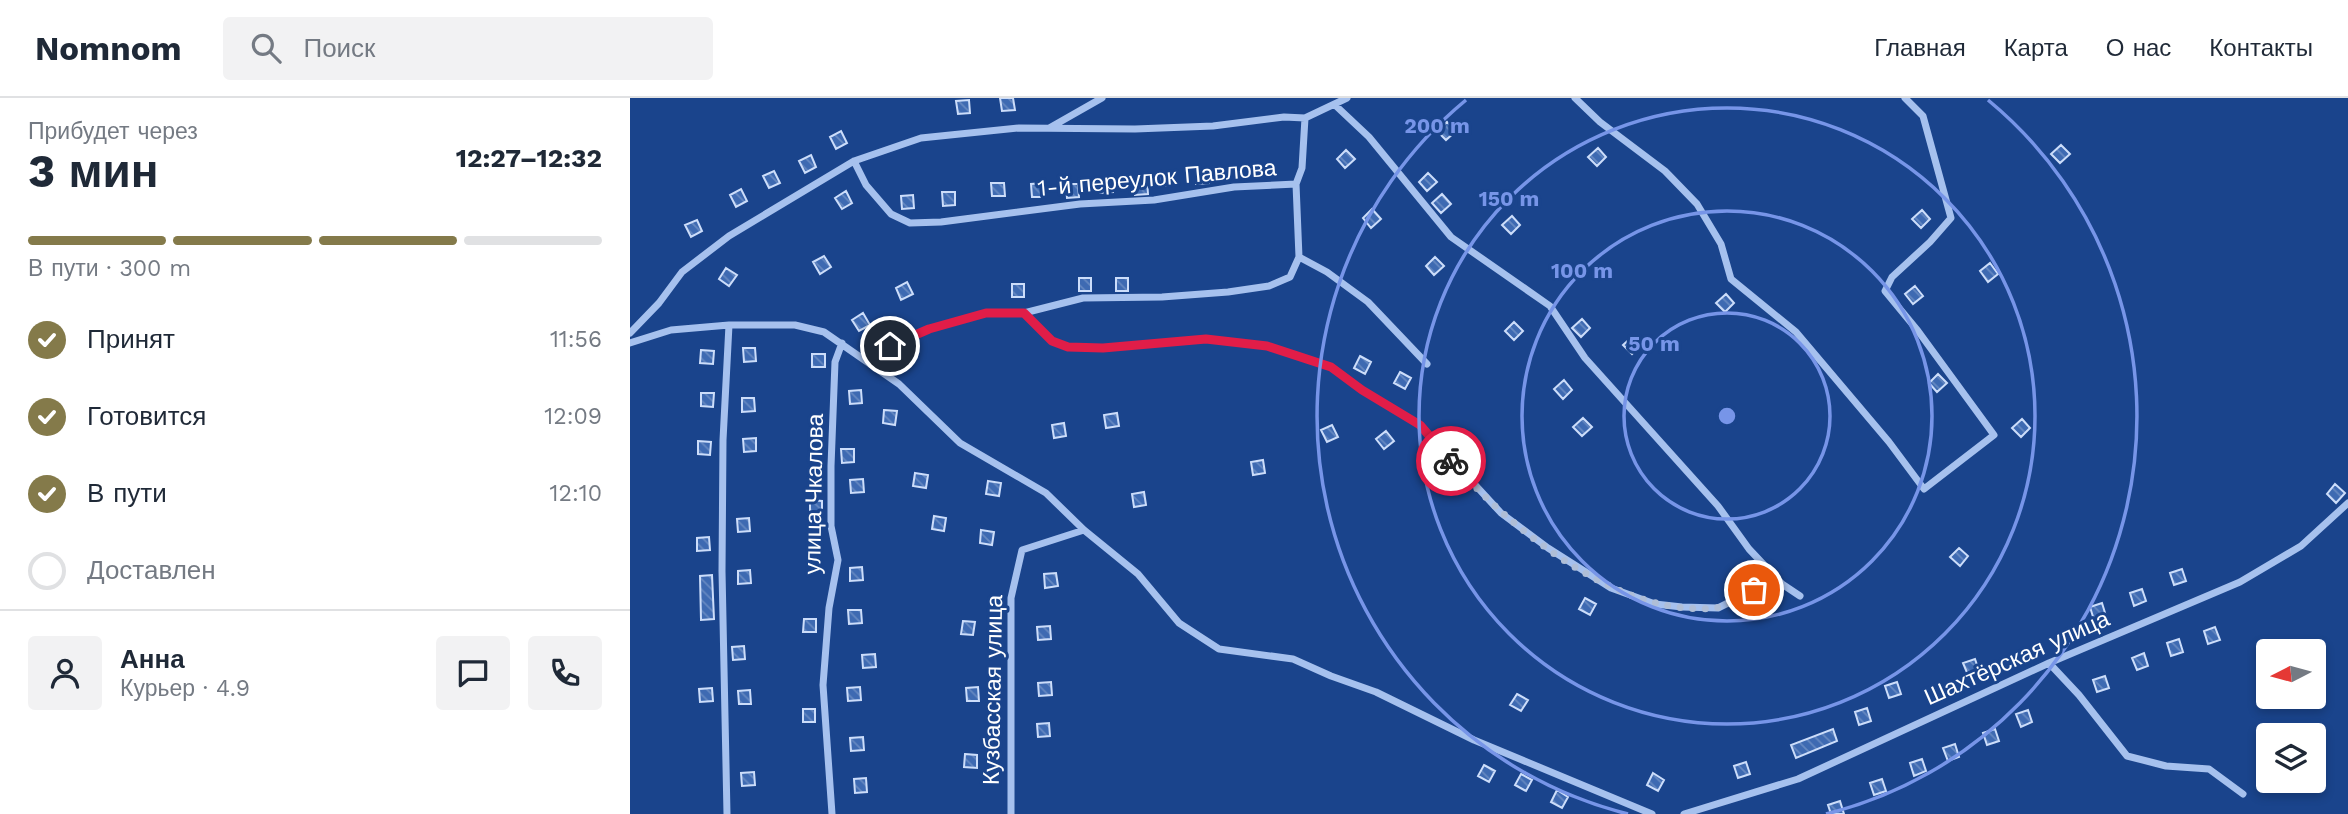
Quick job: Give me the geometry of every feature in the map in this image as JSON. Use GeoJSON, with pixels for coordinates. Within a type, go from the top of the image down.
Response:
{"type":"FeatureCollection","features":[{"type":"Feature","properties":{"kind":"street"},"geometry":{"type":"LineString","coordinates":[[1048,128],[1102,98]]}},
{"type":"Feature","properties":{"kind":"street"},"geometry":{"type":"LineString","coordinates":[[630,333],[659,303],[682,272],[729,236],[854,161],[921,138],[1019,128],[1213,127],[1284,117],[1305,118],[1347,98]]}},
{"type":"Feature","properties":{"kind":"street"},"geometry":{"type":"LineString","coordinates":[[1575,98],[1600,122],[1665,171],[1697,204],[1721,244],[1731,279],[1796,332],[1889,442],[1924,489],[1994,436],[1918,331],[1885,292],[1892,277],[1930,242],[1951,218],[1923,116],[1905,98]]}},
{"type":"Feature","properties":{"kind":"street"},"geometry":{"type":"LineString","coordinates":[[1335,105],[1368,137],[1451,237],[1550,306],[1585,358],[1718,506],[1749,549],[1782,584],[1800,596]]}},
{"type":"Feature","properties":{"kind":"street"},"geometry":{"type":"LineString","coordinates":[[1296,184],[1301,168],[1305,118]]}},
{"type":"Feature","properties":{"kind":"street","name":"1-й переулок Павлова"},"geometry":{"type":"LineString","coordinates":[[854,161],[866,185],[891,215],[910,223],[941,222],[1080,204],[1153,200],[1234,187],[1296,184],[1299,257]]}},
{"type":"Feature","properties":{"kind":"street"},"geometry":{"type":"LineString","coordinates":[[863,358],[929,329],[986,313],[1024,313],[1083,298],[1162,297],[1269,286],[1290,277],[1299,257],[1327,272],[1368,302],[1427,364]]}},
{"type":"Feature","properties":{"kind":"street"},"geometry":{"type":"LineString","coordinates":[[1024,313],[1052,341],[1068,347],[1103,348],[1206,339],[1267,346],[1331,367],[1362,390],[1420,425],[1502,513],[1548,548],[1611,588],[1655,604],[1718,608],[1754,590],[1782,584]]}},
{"type":"Feature","properties":{"kind":"street"},"geometry":{"type":"LineString","coordinates":[[727,814],[722,571],[723,440],[729,325]]}},
{"type":"Feature","properties":{"kind":"street"},"geometry":{"type":"LineString","coordinates":[[630,343],[671,330],[729,325],[795,325],[824,332],[899,384],[960,443],[1046,493],[1084,530],[1138,574],[1179,624],[1219,649],[1293,659],[1376,692],[1474,740],[1652,814]]}},
{"type":"Feature","properties":{"kind":"street","name":"улица Чкалова"},"geometry":{"type":"LineString","coordinates":[[832,814],[823,685],[829,608],[838,560],[831,526],[831,466],[835,362],[842,343]]}},
{"type":"Feature","properties":{"kind":"street","name":"Шахтёрская улица"},"geometry":{"type":"LineString","coordinates":[[1684,814],[1798,779],[2049,663],[2240,582],[2301,546],[2348,502]]}},
{"type":"Feature","properties":{"kind":"street","name":"Кузбасская улица"},"geometry":{"type":"LineString","coordinates":[[1011,814],[1012,598],[1022,550],[1084,530]]}},
{"type":"Feature","properties":{"kind":"street"},"geometry":{"type":"LineString","coordinates":[[2049,663],[2079,695],[2127,755],[2166,766],[2209,769],[2243,794]]}},
{"type":"Feature","properties":{"kind":"building"},"geometry":{"type":"Polygon","coordinates":[[[1000,98],[1013,98],[1015,110],[1002,111],[1000,98]]]}},
{"type":"Feature","properties":{"kind":"building"},"geometry":{"type":"Polygon","coordinates":[[[969,100],[970,113],[958,114],[956,101],[969,100]]]}},
{"type":"Feature","properties":{"kind":"building"},"geometry":{"type":"Polygon","coordinates":[[[1447,122],[1456,131],[1446,140],[1437,131],[1447,122]]]}},
{"type":"Feature","properties":{"kind":"building"},"geometry":{"type":"Polygon","coordinates":[[[841,131],[847,143],[836,149],[830,137],[841,131]]]}},
{"type":"Feature","properties":{"kind":"building"},"geometry":{"type":"Polygon","coordinates":[[[2061,145],[2070,154],[2060,163],[2051,154],[2061,145]]]}},
{"type":"Feature","properties":{"kind":"building"},"geometry":{"type":"Polygon","coordinates":[[[1598,148],[1606,157],[1597,166],[1588,157],[1598,148]]]}},
{"type":"Feature","properties":{"kind":"building"},"geometry":{"type":"Polygon","coordinates":[[[1346,150],[1355,159],[1345,168],[1337,159],[1346,150]]]}},
{"type":"Feature","properties":{"kind":"building"},"geometry":{"type":"Polygon","coordinates":[[[811,155],[816,167],[805,173],[799,161],[811,155]]]}},
{"type":"Feature","properties":{"kind":"building"},"geometry":{"type":"Polygon","coordinates":[[[1208,170],[1209,183],[1196,184],[1196,171],[1208,170]]]}},
{"type":"Feature","properties":{"kind":"building"},"geometry":{"type":"Polygon","coordinates":[[[774,171],[780,183],[769,188],[763,176],[774,171]]]}},
{"type":"Feature","properties":{"kind":"building"},"geometry":{"type":"Polygon","coordinates":[[[1170,172],[1170,185],[1158,186],[1157,173],[1170,172]]]}},
{"type":"Feature","properties":{"kind":"building"},"geometry":{"type":"Polygon","coordinates":[[[1428,173],[1437,182],[1427,191],[1419,182],[1428,173]]]}},
{"type":"Feature","properties":{"kind":"building"},"geometry":{"type":"Polygon","coordinates":[[[1112,179],[1113,192],[1100,193],[1100,180],[1112,179]]]}},
{"type":"Feature","properties":{"kind":"building"},"geometry":{"type":"Polygon","coordinates":[[[1147,181],[1148,194],[1135,195],[1134,182],[1147,181]]]}},
{"type":"Feature","properties":{"kind":"building"},"geometry":{"type":"Polygon","coordinates":[[[991,183],[1004,183],[1005,196],[992,196],[991,183]]]}},
{"type":"Feature","properties":{"kind":"building"},"geometry":{"type":"Polygon","coordinates":[[[1044,183],[1044,197],[1032,197],[1031,184],[1044,183]]]}},
{"type":"Feature","properties":{"kind":"building"},"geometry":{"type":"Polygon","coordinates":[[[1066,184],[1078,184],[1079,197],[1067,198],[1066,184]]]}},
{"type":"Feature","properties":{"kind":"building"},"geometry":{"type":"Polygon","coordinates":[[[741,189],[747,201],[736,207],[730,195],[741,189]]]}},
{"type":"Feature","properties":{"kind":"building"},"geometry":{"type":"Polygon","coordinates":[[[846,191],[852,203],[842,209],[835,198],[846,191]]]}},
{"type":"Feature","properties":{"kind":"building"},"geometry":{"type":"Polygon","coordinates":[[[942,192],[955,192],[955,205],[943,206],[942,192]]]}},
{"type":"Feature","properties":{"kind":"building"},"geometry":{"type":"Polygon","coordinates":[[[1442,194],[1451,204],[1441,213],[1432,203],[1442,194]]]}},
{"type":"Feature","properties":{"kind":"building"},"geometry":{"type":"Polygon","coordinates":[[[913,195],[914,208],[902,209],[901,196],[913,195]]]}},
{"type":"Feature","properties":{"kind":"building"},"geometry":{"type":"Polygon","coordinates":[[[1372,209],[1381,219],[1371,228],[1363,218],[1372,209]]]}},
{"type":"Feature","properties":{"kind":"building"},"geometry":{"type":"Polygon","coordinates":[[[1922,210],[1930,219],[1921,228],[1912,219],[1922,210]]]}},
{"type":"Feature","properties":{"kind":"building"},"geometry":{"type":"Polygon","coordinates":[[[1512,216],[1520,225],[1511,234],[1502,225],[1512,216]]]}},
{"type":"Feature","properties":{"kind":"building"},"geometry":{"type":"Polygon","coordinates":[[[697,220],[702,231],[691,237],[685,225],[697,220]]]}},
{"type":"Feature","properties":{"kind":"building"},"geometry":{"type":"Polygon","coordinates":[[[824,256],[831,267],[820,274],[813,262],[824,256]]]}},
{"type":"Feature","properties":{"kind":"building"},"geometry":{"type":"Polygon","coordinates":[[[1435,257],[1444,266],[1434,275],[1426,266],[1435,257]]]}},
{"type":"Feature","properties":{"kind":"building"},"geometry":{"type":"Polygon","coordinates":[[[1990,263],[1998,274],[1988,282],[1980,271],[1990,263]]]}},
{"type":"Feature","properties":{"kind":"building"},"geometry":{"type":"Polygon","coordinates":[[[726,268],[737,275],[729,286],[719,279],[726,268]]]}},
{"type":"Feature","properties":{"kind":"building"},"geometry":{"type":"Polygon","coordinates":[[[1079,278],[1091,278],[1091,291],[1079,291],[1079,278]]]}},
{"type":"Feature","properties":{"kind":"building"},"geometry":{"type":"Polygon","coordinates":[[[1116,278],[1128,278],[1128,291],[1116,291],[1116,278]]]}},
{"type":"Feature","properties":{"kind":"building"},"geometry":{"type":"Polygon","coordinates":[[[907,282],[913,294],[901,300],[896,288],[907,282]]]}},
{"type":"Feature","properties":{"kind":"building"},"geometry":{"type":"Polygon","coordinates":[[[1012,284],[1024,284],[1024,297],[1012,297],[1012,284]]]}},
{"type":"Feature","properties":{"kind":"building"},"geometry":{"type":"Polygon","coordinates":[[[1915,286],[1923,296],[1913,304],[1905,294],[1915,286]]]}},
{"type":"Feature","properties":{"kind":"building"},"geometry":{"type":"Polygon","coordinates":[[[1726,294],[1734,303],[1725,312],[1716,303],[1726,294]]]}},
{"type":"Feature","properties":{"kind":"building"},"geometry":{"type":"Polygon","coordinates":[[[863,313],[870,325],[859,331],[852,320],[863,313]]]}},
{"type":"Feature","properties":{"kind":"building"},"geometry":{"type":"Polygon","coordinates":[[[1582,319],[1590,328],[1581,337],[1572,328],[1582,319]]]}},
{"type":"Feature","properties":{"kind":"building"},"geometry":{"type":"Polygon","coordinates":[[[1514,322],[1523,331],[1514,340],[1505,331],[1514,322]]]}},
{"type":"Feature","properties":{"kind":"building"},"geometry":{"type":"Polygon","coordinates":[[[1633,336],[1641,345],[1632,354],[1623,345],[1633,336]]]}},
{"type":"Feature","properties":{"kind":"building"},"geometry":{"type":"Polygon","coordinates":[[[743,348],[755,348],[756,361],[744,362],[743,348]]]}},
{"type":"Feature","properties":{"kind":"building"},"geometry":{"type":"Polygon","coordinates":[[[701,350],[714,351],[713,364],[700,363],[701,350]]]}},
{"type":"Feature","properties":{"kind":"building"},"geometry":{"type":"Polygon","coordinates":[[[812,354],[825,354],[825,367],[812,367],[812,354]]]}},
{"type":"Feature","properties":{"kind":"building"},"geometry":{"type":"Polygon","coordinates":[[[1360,356],[1371,362],[1365,374],[1354,368],[1360,356]]]}},
{"type":"Feature","properties":{"kind":"building"},"geometry":{"type":"Polygon","coordinates":[[[1400,372],[1411,378],[1405,389],[1394,383],[1400,372]]]}},
{"type":"Feature","properties":{"kind":"building"},"geometry":{"type":"Polygon","coordinates":[[[1938,374],[1947,383],[1937,392],[1929,383],[1938,374]]]}},
{"type":"Feature","properties":{"kind":"building"},"geometry":{"type":"Polygon","coordinates":[[[1564,380],[1572,390],[1563,399],[1554,389],[1564,380]]]}},
{"type":"Feature","properties":{"kind":"building"},"geometry":{"type":"Polygon","coordinates":[[[861,390],[862,403],[850,404],[849,391],[861,390]]]}},
{"type":"Feature","properties":{"kind":"building"},"geometry":{"type":"Polygon","coordinates":[[[701,393],[714,393],[713,407],[701,406],[701,393]]]}},
{"type":"Feature","properties":{"kind":"building"},"geometry":{"type":"Polygon","coordinates":[[[742,398],[754,398],[755,411],[742,412],[742,398]]]}},
{"type":"Feature","properties":{"kind":"building"},"geometry":{"type":"Polygon","coordinates":[[[884,410],[897,411],[895,425],[883,423],[884,410]]]}},
{"type":"Feature","properties":{"kind":"building"},"geometry":{"type":"Polygon","coordinates":[[[1117,413],[1119,426],[1106,428],[1104,415],[1117,413]]]}},
{"type":"Feature","properties":{"kind":"building"},"geometry":{"type":"Polygon","coordinates":[[[1583,418],[1592,427],[1582,436],[1573,427],[1583,418]]]}},
{"type":"Feature","properties":{"kind":"building"},"geometry":{"type":"Polygon","coordinates":[[[2022,419],[2030,428],[2021,437],[2012,428],[2022,419]]]}},
{"type":"Feature","properties":{"kind":"building"},"geometry":{"type":"Polygon","coordinates":[[[1064,423],[1066,436],[1054,438],[1052,425],[1064,423]]]}},
{"type":"Feature","properties":{"kind":"building"},"geometry":{"type":"Polygon","coordinates":[[[1332,425],[1338,437],[1327,442],[1321,430],[1332,425]]]}},
{"type":"Feature","properties":{"kind":"building"},"geometry":{"type":"Polygon","coordinates":[[[810,430],[823,430],[823,443],[810,443],[810,430]]]}},
{"type":"Feature","properties":{"kind":"building"},"geometry":{"type":"Polygon","coordinates":[[[1386,431],[1394,441],[1384,449],[1376,439],[1386,431]]]}},
{"type":"Feature","properties":{"kind":"building"},"geometry":{"type":"Polygon","coordinates":[[[756,438],[756,451],[744,452],[743,439],[756,438]]]}},
{"type":"Feature","properties":{"kind":"building"},"geometry":{"type":"Polygon","coordinates":[[[698,441],[711,442],[710,455],[698,454],[698,441]]]}},
{"type":"Feature","properties":{"kind":"building"},"geometry":{"type":"Polygon","coordinates":[[[841,449],[854,449],[854,462],[842,463],[841,449]]]}},
{"type":"Feature","properties":{"kind":"building"},"geometry":{"type":"Polygon","coordinates":[[[1263,460],[1265,473],[1253,475],[1251,462],[1263,460]]]}},
{"type":"Feature","properties":{"kind":"building"},"geometry":{"type":"Polygon","coordinates":[[[915,473],[928,475],[926,488],[913,486],[915,473]]]}},
{"type":"Feature","properties":{"kind":"building"},"geometry":{"type":"Polygon","coordinates":[[[863,479],[864,492],[851,493],[850,480],[863,479]]]}},
{"type":"Feature","properties":{"kind":"building"},"geometry":{"type":"Polygon","coordinates":[[[988,481],[1001,483],[999,496],[986,494],[988,481]]]}},
{"type":"Feature","properties":{"kind":"building"},"geometry":{"type":"Polygon","coordinates":[[[2335,484],[2345,493],[2336,503],[2327,494],[2335,484]]]}},
{"type":"Feature","properties":{"kind":"building"},"geometry":{"type":"Polygon","coordinates":[[[1144,492],[1146,505],[1134,507],[1132,494],[1144,492]]]}},
{"type":"Feature","properties":{"kind":"building"},"geometry":{"type":"Polygon","coordinates":[[[810,500],[822,501],[822,514],[810,514],[810,500]]]}},
{"type":"Feature","properties":{"kind":"building"},"geometry":{"type":"Polygon","coordinates":[[[934,516],[946,518],[944,531],[932,529],[934,516]]]}},
{"type":"Feature","properties":{"kind":"building"},"geometry":{"type":"Polygon","coordinates":[[[749,518],[750,531],[738,532],[737,519],[749,518]]]}},
{"type":"Feature","properties":{"kind":"building"},"geometry":{"type":"Polygon","coordinates":[[[981,530],[994,532],[992,545],[980,543],[981,530]]]}},
{"type":"Feature","properties":{"kind":"building"},"geometry":{"type":"Polygon","coordinates":[[[709,537],[710,550],[697,551],[697,538],[709,537]]]}},
{"type":"Feature","properties":{"kind":"building"},"geometry":{"type":"Polygon","coordinates":[[[1959,548],[1968,556],[1960,566],[1950,557],[1959,548]]]}},
{"type":"Feature","properties":{"kind":"building"},"geometry":{"type":"Polygon","coordinates":[[[862,567],[863,580],[850,581],[850,568],[862,567]]]}},
{"type":"Feature","properties":{"kind":"building"},"geometry":{"type":"Polygon","coordinates":[[[2182,569],[2186,581],[2174,585],[2170,573],[2182,569]]]}},
{"type":"Feature","properties":{"kind":"building"},"geometry":{"type":"Polygon","coordinates":[[[750,570],[751,583],[738,584],[738,571],[750,570]]]}},
{"type":"Feature","properties":{"kind":"building"},"geometry":{"type":"Polygon","coordinates":[[[1056,573],[1058,586],[1045,588],[1044,574],[1056,573]]]}},
{"type":"Feature","properties":{"kind":"building"},"geometry":{"type":"Polygon","coordinates":[[[712,575],[714,619],[701,620],[700,576],[712,575]]]}},
{"type":"Feature","properties":{"kind":"building"},"geometry":{"type":"Polygon","coordinates":[[[2142,589],[2146,601],[2134,606],[2130,593],[2142,589]]]}},
{"type":"Feature","properties":{"kind":"building"},"geometry":{"type":"Polygon","coordinates":[[[1585,598],[1596,604],[1590,615],[1579,609],[1585,598]]]}},
{"type":"Feature","properties":{"kind":"building"},"geometry":{"type":"Polygon","coordinates":[[[2102,603],[2106,616],[2094,620],[2090,607],[2102,603]]]}},
{"type":"Feature","properties":{"kind":"building"},"geometry":{"type":"Polygon","coordinates":[[[848,610],[861,610],[862,623],[849,624],[848,610]]]}},
{"type":"Feature","properties":{"kind":"building"},"geometry":{"type":"Polygon","coordinates":[[[804,619],[816,619],[816,632],[803,632],[804,619]]]}},
{"type":"Feature","properties":{"kind":"building"},"geometry":{"type":"Polygon","coordinates":[[[963,621],[975,622],[973,635],[961,634],[963,621]]]}},
{"type":"Feature","properties":{"kind":"building"},"geometry":{"type":"Polygon","coordinates":[[[1050,626],[1051,639],[1038,640],[1037,627],[1050,626]]]}},
{"type":"Feature","properties":{"kind":"building"},"geometry":{"type":"Polygon","coordinates":[[[2215,627],[2220,640],[2208,644],[2204,631],[2215,627]]]}},
{"type":"Feature","properties":{"kind":"building"},"geometry":{"type":"Polygon","coordinates":[[[2179,639],[2183,652],[2171,656],[2167,643],[2179,639]]]}},
{"type":"Feature","properties":{"kind":"building"},"geometry":{"type":"Polygon","coordinates":[[[744,646],[745,659],[733,660],[732,647],[744,646]]]}},
{"type":"Feature","properties":{"kind":"building"},"geometry":{"type":"Polygon","coordinates":[[[2144,653],[2148,666],[2137,670],[2132,658],[2144,653]]]}},
{"type":"Feature","properties":{"kind":"building"},"geometry":{"type":"Polygon","coordinates":[[[875,654],[876,667],[863,668],[862,655],[875,654]]]}},
{"type":"Feature","properties":{"kind":"building"},"geometry":{"type":"Polygon","coordinates":[[[1975,659],[1979,671],[1968,675],[1963,663],[1975,659]]]}},
{"type":"Feature","properties":{"kind":"building"},"geometry":{"type":"Polygon","coordinates":[[[2105,676],[2109,688],[2097,692],[2093,680],[2105,676]]]}},
{"type":"Feature","properties":{"kind":"building"},"geometry":{"type":"Polygon","coordinates":[[[1051,682],[1052,695],[1039,696],[1038,683],[1051,682]]]}},
{"type":"Feature","properties":{"kind":"building"},"geometry":{"type":"Polygon","coordinates":[[[1897,682],[1901,694],[1889,698],[1885,686],[1897,682]]]}},
{"type":"Feature","properties":{"kind":"building"},"geometry":{"type":"Polygon","coordinates":[[[860,687],[861,700],[848,701],[847,688],[860,687]]]}},
{"type":"Feature","properties":{"kind":"building"},"geometry":{"type":"Polygon","coordinates":[[[978,687],[979,701],[967,701],[966,688],[978,687]]]}},
{"type":"Feature","properties":{"kind":"building"},"geometry":{"type":"Polygon","coordinates":[[[712,688],[713,701],[700,702],[699,689],[712,688]]]}},
{"type":"Feature","properties":{"kind":"building"},"geometry":{"type":"Polygon","coordinates":[[[750,690],[751,704],[739,704],[738,691],[750,690]]]}},
{"type":"Feature","properties":{"kind":"building"},"geometry":{"type":"Polygon","coordinates":[[[1517,694],[1528,700],[1521,711],[1510,705],[1517,694]]]}},
{"type":"Feature","properties":{"kind":"building"},"geometry":{"type":"Polygon","coordinates":[[[1867,708],[1871,721],[1859,725],[1855,712],[1867,708]]]}},
{"type":"Feature","properties":{"kind":"building"},"geometry":{"type":"Polygon","coordinates":[[[803,709],[815,709],[815,722],[803,722],[803,709]]]}},
{"type":"Feature","properties":{"kind":"building"},"geometry":{"type":"Polygon","coordinates":[[[2028,710],[2032,722],[2021,727],[2016,714],[2028,710]]]}},
{"type":"Feature","properties":{"kind":"building"},"geometry":{"type":"Polygon","coordinates":[[[1049,723],[1050,736],[1038,737],[1037,724],[1049,723]]]}},
{"type":"Feature","properties":{"kind":"building"},"geometry":{"type":"Polygon","coordinates":[[[1833,729],[1837,741],[1796,758],[1791,745],[1833,729]]]}},
{"type":"Feature","properties":{"kind":"building"},"geometry":{"type":"Polygon","coordinates":[[[1995,729],[1999,741],[1987,745],[1983,733],[1995,729]]]}},
{"type":"Feature","properties":{"kind":"building"},"geometry":{"type":"Polygon","coordinates":[[[863,737],[864,750],[851,751],[850,738],[863,737]]]}},
{"type":"Feature","properties":{"kind":"building"},"geometry":{"type":"Polygon","coordinates":[[[1955,744],[1959,757],[1948,761],[1943,748],[1955,744]]]}},
{"type":"Feature","properties":{"kind":"building"},"geometry":{"type":"Polygon","coordinates":[[[965,754],[977,755],[977,768],[964,767],[965,754]]]}},
{"type":"Feature","properties":{"kind":"building"},"geometry":{"type":"Polygon","coordinates":[[[1922,759],[1926,771],[1914,776],[1910,763],[1922,759]]]}},
{"type":"Feature","properties":{"kind":"building"},"geometry":{"type":"Polygon","coordinates":[[[1746,762],[1750,774],[1738,778],[1734,766],[1746,762]]]}},
{"type":"Feature","properties":{"kind":"building"},"geometry":{"type":"Polygon","coordinates":[[[1484,765],[1495,771],[1489,782],[1478,776],[1484,765]]]}},
{"type":"Feature","properties":{"kind":"building"},"geometry":{"type":"Polygon","coordinates":[[[754,772],[755,785],[742,786],[741,773],[754,772]]]}},
{"type":"Feature","properties":{"kind":"building"},"geometry":{"type":"Polygon","coordinates":[[[1653,773],[1664,780],[1658,791],[1647,785],[1653,773]]]}},
{"type":"Feature","properties":{"kind":"building"},"geometry":{"type":"Polygon","coordinates":[[[1521,774],[1532,780],[1526,791],[1515,785],[1521,774]]]}},
{"type":"Feature","properties":{"kind":"building"},"geometry":{"type":"Polygon","coordinates":[[[866,778],[867,792],[855,793],[854,779],[866,778]]]}},
{"type":"Feature","properties":{"kind":"building"},"geometry":{"type":"Polygon","coordinates":[[[1882,779],[1886,791],[1874,795],[1870,783],[1882,779]]]}},
{"type":"Feature","properties":{"kind":"building"},"geometry":{"type":"Polygon","coordinates":[[[1557,790],[1568,797],[1562,808],[1551,802],[1557,790]]]}},
{"type":"Feature","properties":{"kind":"building"},"geometry":{"type":"Polygon","coordinates":[[[1840,801],[1844,814],[1831,814],[1828,805],[1840,801]]]}},
{"type":"Feature","properties":{"kind":"way so far"},"geometry":{"type":"LineString","coordinates":[[1451,461],[1502,513],[1548,548],[1611,588],[1655,604],[1718,608],[1754,590]]}},
{"type":"Feature","properties":{"kind":"route"},"geometry":{"type":"LineString","coordinates":[[890,346],[929,329],[986,313],[1024,313],[1052,341],[1068,347],[1103,348],[1206,339],[1267,346],[1331,367],[1362,390],[1420,425],[1451,461]]}}]}
